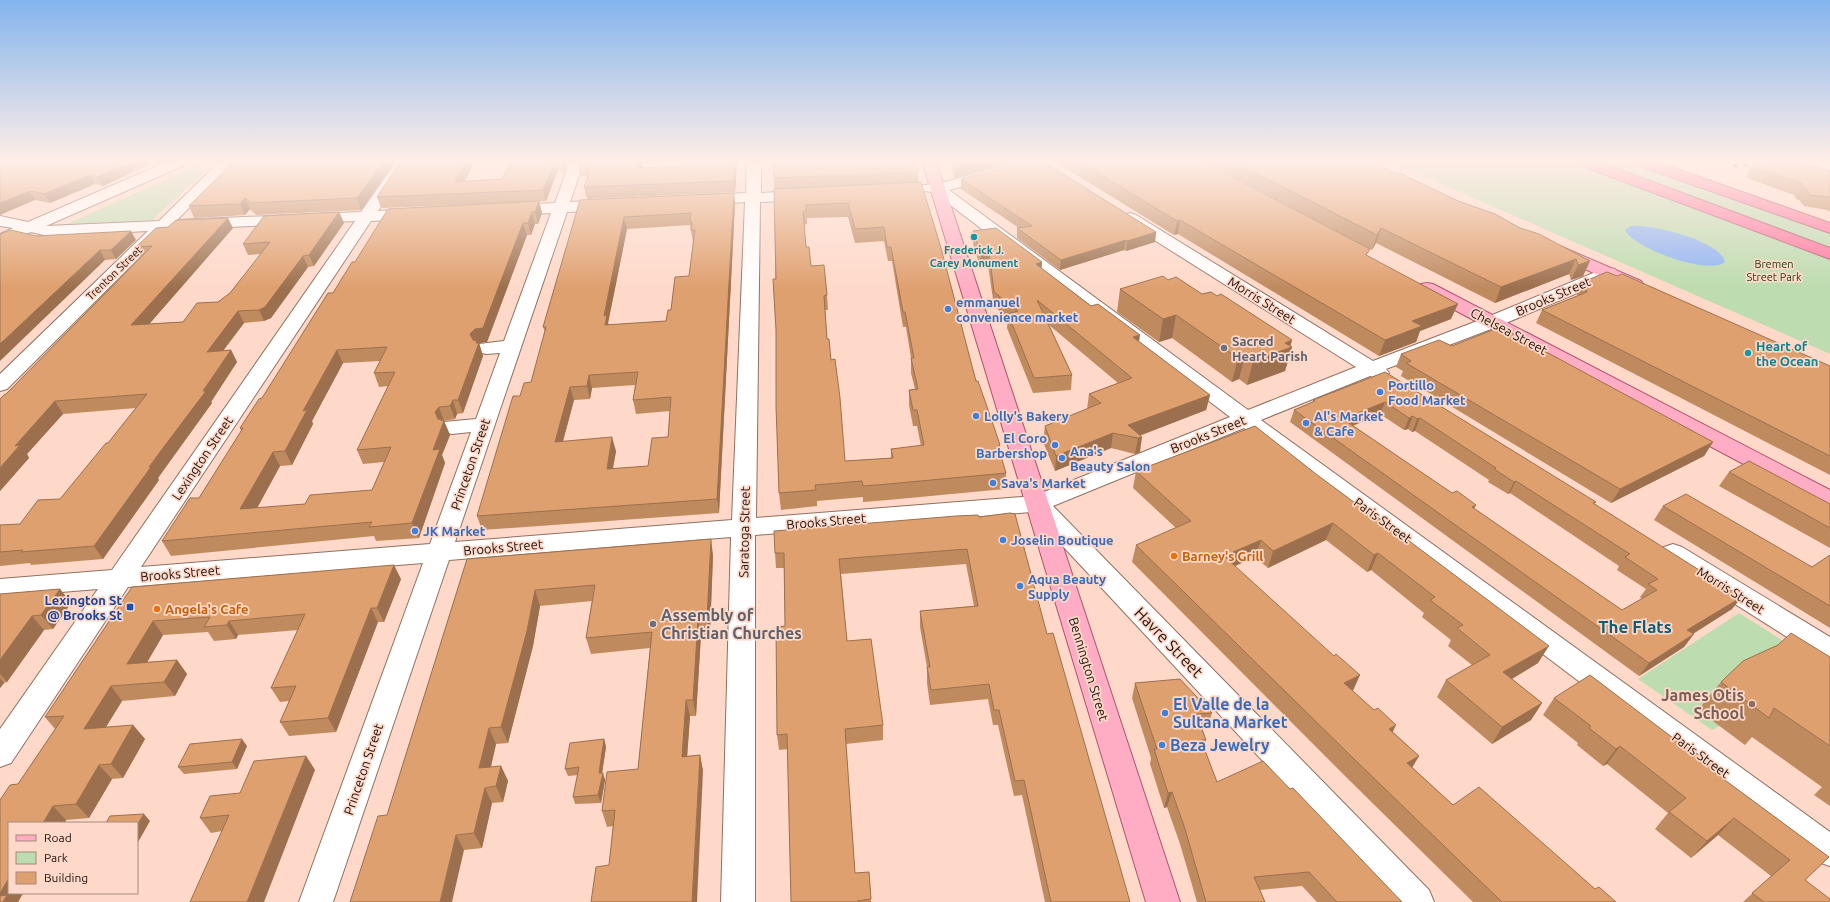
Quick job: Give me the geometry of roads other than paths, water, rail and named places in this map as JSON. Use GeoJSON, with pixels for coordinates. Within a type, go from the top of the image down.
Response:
{"type":"FeatureCollection","features":[{"type":"Feature","properties":{"kind":"highway"},"geometry":{"type":"LineString","coordinates":[[1693,203],[1830,254]]}},
{"type":"Feature","properties":{"kind":"highway"},"geometry":{"type":"LineString","coordinates":[[1758,203],[1830,228]]}},
{"type":"Feature","properties":{"kind":"highway"},"geometry":{"type":"LineString","coordinates":[[1771,203],[1830,225]]}},
{"type":"Feature","properties":{"kind":"main road","name":"Bennington Street"},"geometry":{"type":"LineString","coordinates":[[942,203],[1163,902]]}},
{"type":"Feature","properties":{"kind":"main road"},"geometry":{"type":"LineString","coordinates":[[1546,245],[1651,292]]}},
{"type":"Feature","properties":{"kind":"main road","name":"Chelsea Street"},"geometry":{"type":"LineString","coordinates":[[1409,278],[1830,500]]}},
{"type":"Feature","properties":{"kind":"street"},"geometry":{"type":"LineString","coordinates":[[0,240],[87,203]]}},
{"type":"Feature","properties":{"kind":"street","name":"Trenton Street"},"geometry":{"type":"LineString","coordinates":[[0,386],[187,203]]}},
{"type":"Feature","properties":{"kind":"street","name":"Lexington Street"},"geometry":{"type":"LineString","coordinates":[[0,754],[376,203]]}},
{"type":"Feature","properties":{"kind":"street","name":"Princeton Street"},"geometry":{"type":"LineString","coordinates":[[316,902],[512,346],[521,309],[562,203]]}},
{"type":"Feature","properties":{"kind":"street","name":"Saratoga Street"},"geometry":{"type":"LineString","coordinates":[[738,902],[743,528],[753,203]]}},
{"type":"Feature","properties":{"kind":"street","name":"Paris Street"},"geometry":{"type":"LineString","coordinates":[[957,203],[1246,419],[1830,851]]}},
{"type":"Feature","properties":{"kind":"street"},"geometry":{"type":"LineString","coordinates":[[499,210],[626,204]]}},
{"type":"Feature","properties":{"kind":"street","name":"Morris Street"},"geometry":{"type":"LineString","coordinates":[[1115,208],[1393,382]]}},
{"type":"Feature","properties":{"kind":"street"},"geometry":{"type":"LineString","coordinates":[[0,221],[48,231],[428,214]]}},
{"type":"Feature","properties":{"kind":"street","name":"Brooks Street"},"geometry":{"type":"LineString","coordinates":[[0,588],[1037,504],[1370,368],[1492,322],[1609,273]]}},
{"type":"Feature","properties":{"kind":"street"},"geometry":{"type":"LineString","coordinates":[[486,348],[512,346]]}},
{"type":"Feature","properties":{"kind":"street"},"geometry":{"type":"LineString","coordinates":[[452,427],[484,425]]}},
{"type":"Feature","properties":{"kind":"street","name":"Havre Street"},"geometry":{"type":"LineString","coordinates":[[1037,504],[1417,902]]}},
{"type":"Feature","properties":{"kind":"street","name":"Morris Street"},"geometry":{"type":"LineString","coordinates":[[1655,543],[1830,650]]}},
{"type":"Feature","properties":{"kind":"water"},"geometry":{"type":"Polygon","coordinates":[[[1631,226],[1653,228],[1684,235],[1711,247],[1721,254],[1725,262],[1716,265],[1688,263],[1656,252],[1642,245],[1631,237],[1625,230],[1631,226]]]}},
{"type":"Feature","properties":{"kind":"place","name":"Frederick J. Carey Monument"},"geometry":{"type":"Point","coordinates":[974,237]}},
{"type":"Feature","properties":{"kind":"place","name":"emmanuel convenience market"},"geometry":{"type":"Point","coordinates":[948,309]}},
{"type":"Feature","properties":{"kind":"place","name":"Sacred Heart Parish"},"geometry":{"type":"Point","coordinates":[1224,348]}},
{"type":"Feature","properties":{"kind":"place","name":"Heart of the Ocean"},"geometry":{"type":"Point","coordinates":[1748,353]}},
{"type":"Feature","properties":{"kind":"place","name":"Portillo Food Market"},"geometry":{"type":"Point","coordinates":[1380,392]}},
{"type":"Feature","properties":{"kind":"place","name":"Lolly's Bakery"},"geometry":{"type":"Point","coordinates":[976,416]}},
{"type":"Feature","properties":{"kind":"place","name":"Al's Market & Cafe"},"geometry":{"type":"Point","coordinates":[1306,423]}},
{"type":"Feature","properties":{"kind":"place","name":"El Coro Barbershop"},"geometry":{"type":"Point","coordinates":[1055,445]}},
{"type":"Feature","properties":{"kind":"place","name":"Ana's Beauty Salon"},"geometry":{"type":"Point","coordinates":[1062,458]}},
{"type":"Feature","properties":{"kind":"place","name":"Sava's Market"},"geometry":{"type":"Point","coordinates":[993,483]}},
{"type":"Feature","properties":{"kind":"place","name":"JK Market"},"geometry":{"type":"Point","coordinates":[415,531]}},
{"type":"Feature","properties":{"kind":"place","name":"Joselin Boutique"},"geometry":{"type":"Point","coordinates":[1003,540]}},
{"type":"Feature","properties":{"kind":"place","name":"Barney's Grill"},"geometry":{"type":"Point","coordinates":[1174,556]}},
{"type":"Feature","properties":{"kind":"place","name":"Aqua Beauty Supply"},"geometry":{"type":"Point","coordinates":[1020,586]}},
{"type":"Feature","properties":{"kind":"place","name":"Lexington St @ Brooks St"},"geometry":{"type":"Point","coordinates":[130,607]}},
{"type":"Feature","properties":{"kind":"place","name":"Angela's Cafe"},"geometry":{"type":"Point","coordinates":[157,609]}},
{"type":"Feature","properties":{"kind":"place","name":"Assembly of Christian Churches"},"geometry":{"type":"Point","coordinates":[653,624]}},
{"type":"Feature","properties":{"kind":"place","name":"James Otis School"},"geometry":{"type":"Point","coordinates":[1752,704]}},
{"type":"Feature","properties":{"kind":"place","name":"El Valle de la Sultana Market"},"geometry":{"type":"Point","coordinates":[1165,713]}},
{"type":"Feature","properties":{"kind":"place","name":"Beza Jewelry"},"geometry":{"type":"Point","coordinates":[1162,745]}},
{"type":"Feature","properties":{"kind":"district","name":"The Flats"},"geometry":{"type":"Point","coordinates":[1635,626]}},
{"type":"Feature","properties":{"kind":"park label","name":"Bremen Street Park"},"geometry":{"type":"Point","coordinates":[1774,270]}}]}
